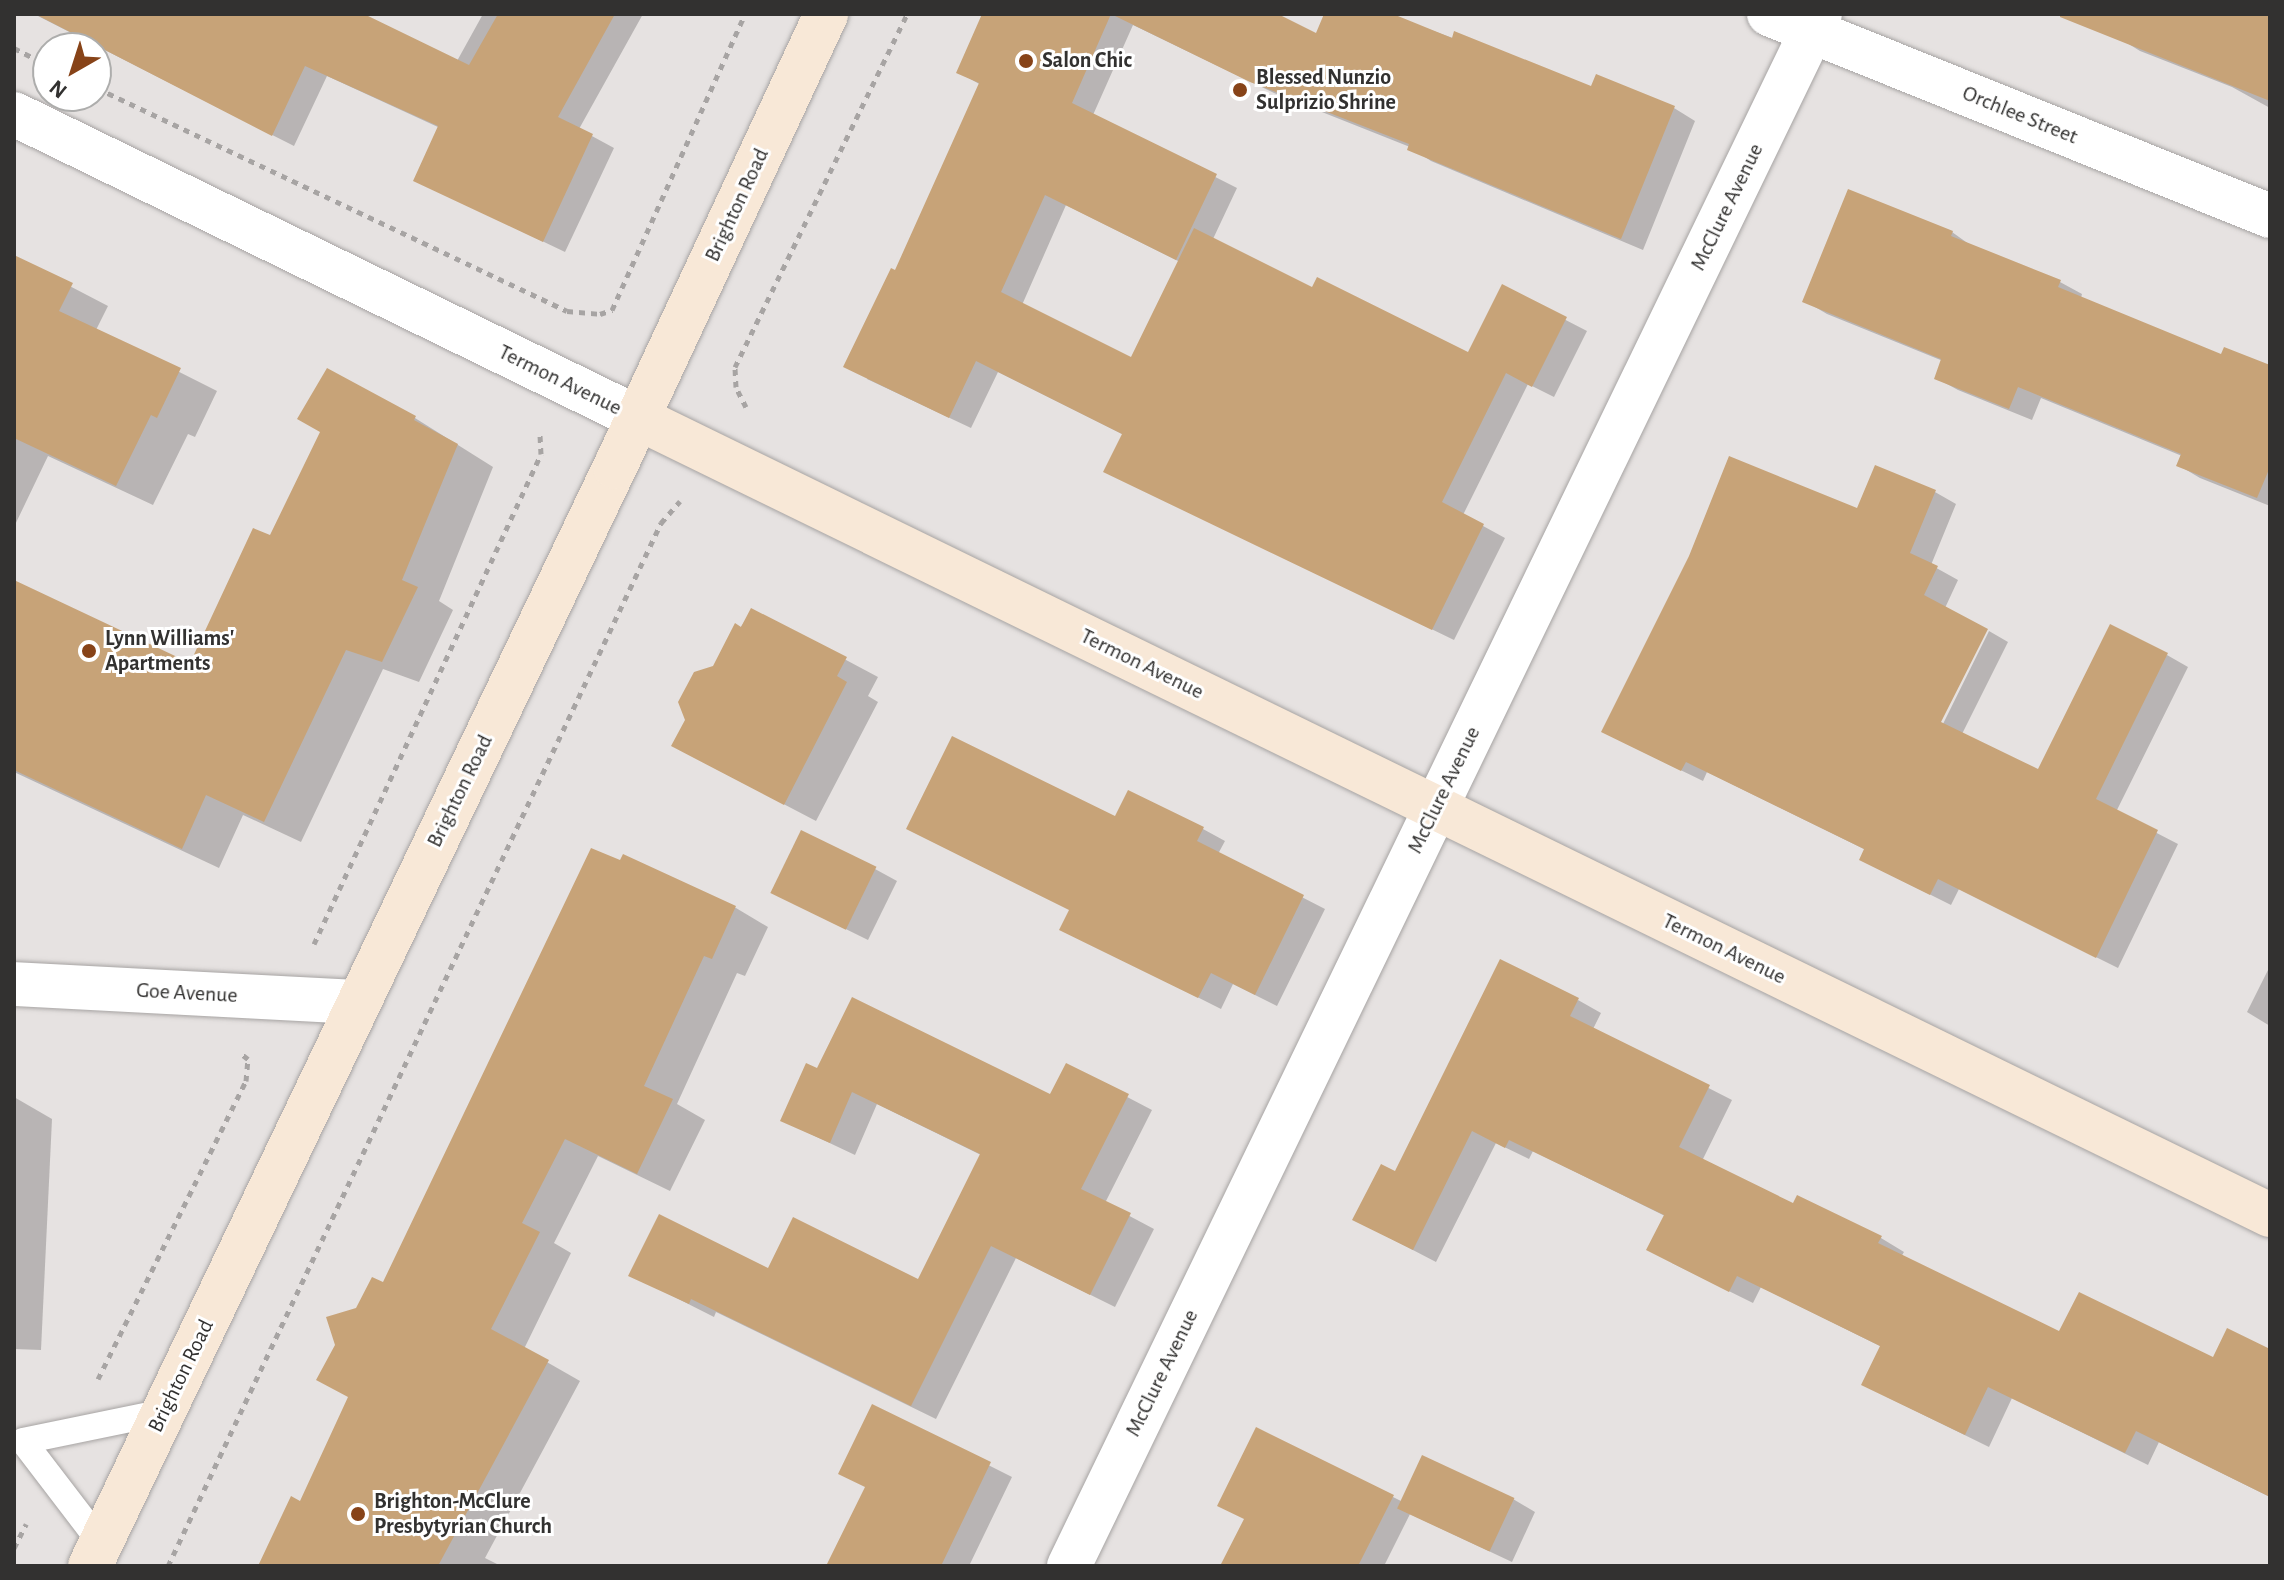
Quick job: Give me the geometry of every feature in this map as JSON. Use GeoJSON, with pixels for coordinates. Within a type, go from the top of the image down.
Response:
{"type":"FeatureCollection","features":[{"type":"Feature","properties":{"kind":"street","name":"Brighton Road"},"geometry":{"type":"LineString","coordinates":[[96,1554],[638,418],[826,14]]}},
{"type":"Feature","properties":{"kind":"street","name":"Orchlee Street"},"geometry":{"type":"LineString","coordinates":[[1769,14],[1816,22],[2270,216]]}},
{"type":"Feature","properties":{"kind":"street","name":"McClure Avenue"},"geometry":{"type":"LineString","coordinates":[[1069,1566],[1816,22]]}},
{"type":"Feature","properties":{"kind":"street","name":"Termon Avenue"},"geometry":{"type":"LineString","coordinates":[[14,114],[2270,1215]]}},
{"type":"Feature","properties":{"kind":"street","name":"Goe Avenue"},"geometry":{"type":"LineString","coordinates":[[14,984],[359,1002]]}},
{"type":"Feature","properties":{"kind":"lane"},"geometry":{"type":"LineString","coordinates":[[96,1554],[50,1476],[23,1441],[164,1412]]}},
{"type":"Feature","properties":{"kind":"path"},"geometry":{"type":"LineString","coordinates":[[112,95],[567,311],[600,314],[612,310],[745,14]]}},
{"type":"Feature","properties":{"kind":"path"},"geometry":{"type":"LineString","coordinates":[[747,406],[736,387],[735,367],[907,14]]}},
{"type":"Feature","properties":{"kind":"path"},"geometry":{"type":"LineString","coordinates":[[14,48],[32,57]]}},
{"type":"Feature","properties":{"kind":"path"},"geometry":{"type":"LineString","coordinates":[[307,958],[541,454],[543,436],[535,426]]}},
{"type":"Feature","properties":{"kind":"path"},"geometry":{"type":"LineString","coordinates":[[168,1566],[661,523],[684,497]]}},
{"type":"Feature","properties":{"kind":"path"},"geometry":{"type":"LineString","coordinates":[[72,1430],[246,1081],[248,1059],[233,1047]]}},
{"type":"Feature","properties":{"kind":"path"},"geometry":{"type":"LineString","coordinates":[[14,1548],[50,1476]]}},
{"type":"Feature","properties":{"kind":"building"},"geometry":{"type":"Polygon","coordinates":[[[35,14],[364,14],[469,65],[498,14],[615,14],[558,117],[593,134],[543,242],[413,181],[438,126],[305,66],[272,136],[112,54],[112,32],[70,32],[35,14]]]}},
{"type":"Feature","properties":{"kind":"building"},"geometry":{"type":"Polygon","coordinates":[[[982,14],[1111,14],[1072,103],[1217,174],[1176,260],[1045,195],[1001,292],[1131,357],[1194,228],[1312,287],[1317,277],[1468,352],[1502,284],[1567,317],[1532,387],[1506,373],[1442,502],[1484,524],[1432,630],[1103,472],[1122,434],[976,361],[949,418],[843,367],[891,268],[895,270],[979,83],[956,73],[982,14]]]}},
{"type":"Feature","properties":{"kind":"building"},"geometry":{"type":"Polygon","coordinates":[[[1111,14],[1278,14],[1316,33],[1324,14],[1393,14],[1452,38],[1454,31],[1591,86],[1596,74],[1675,106],[1621,239],[1407,150],[1409,144],[1250,82],[1111,14]]]}},
{"type":"Feature","properties":{"kind":"building"},"geometry":{"type":"Polygon","coordinates":[[[2060,14],[2270,14],[2270,101],[2060,17],[2060,14]]]}},
{"type":"Feature","properties":{"kind":"building"},"geometry":{"type":"Polygon","coordinates":[[[1848,189],[1953,231],[1951,236],[2061,280],[2058,287],[2221,354],[2224,347],[2270,365],[2270,467],[2257,498],[2176,466],[2181,454],[2018,387],[2009,409],[1934,379],[1941,359],[1802,302],[1848,189]]]}},
{"type":"Feature","properties":{"kind":"building"},"geometry":{"type":"Polygon","coordinates":[[[14,255],[73,283],[59,311],[181,368],[157,418],[151,415],[116,486],[14,438],[14,255]]]}},
{"type":"Feature","properties":{"kind":"building"},"geometry":{"type":"Polygon","coordinates":[[[327,368],[416,416],[414,420],[458,444],[402,580],[418,587],[382,662],[346,650],[264,822],[206,795],[182,849],[14,770],[14,580],[190,663],[253,528],[270,535],[320,432],[297,419],[327,368]]]}},
{"type":"Feature","properties":{"kind":"building"},"geometry":{"type":"Polygon","coordinates":[[[1729,456],[1857,508],[1875,465],[1936,490],[1910,553],[1938,566],[1924,595],[1988,629],[1941,722],[2038,769],[2110,624],[2168,653],[2096,799],[2158,830],[2096,958],[1938,879],[1930,895],[1859,860],[1864,849],[1686,762],[1681,771],[1601,732],[1689,556],[1729,456]]]}},
{"type":"Feature","properties":{"kind":"building"},"geometry":{"type":"Polygon","coordinates":[[[751,608],[847,657],[837,676],[847,682],[784,805],[671,746],[685,720],[678,702],[694,672],[713,666],[735,623],[741,627],[751,608]]]}},
{"type":"Feature","properties":{"kind":"building"},"geometry":{"type":"Polygon","coordinates":[[[952,736],[1115,816],[1128,790],[1204,827],[1197,841],[1304,895],[1255,995],[1211,973],[1198,998],[1059,930],[1069,910],[906,829],[952,736]]]}},
{"type":"Feature","properties":{"kind":"building"},"geometry":{"type":"Polygon","coordinates":[[[801,830],[876,867],[846,930],[770,893],[801,830]]]}},
{"type":"Feature","properties":{"kind":"building"},"geometry":{"type":"Polygon","coordinates":[[[591,848],[620,860],[623,854],[736,906],[712,959],[704,956],[644,1086],[673,1099],[637,1174],[565,1139],[522,1223],[540,1232],[491,1329],[549,1360],[438,1566],[258,1566],[291,1496],[300,1501],[348,1397],[316,1380],[335,1345],[326,1317],[356,1308],[372,1277],[383,1282],[591,848]]]}},
{"type":"Feature","properties":{"kind":"building"},"geometry":{"type":"Polygon","coordinates":[[[1500,959],[1579,998],[1570,1016],[1710,1085],[1679,1147],[1793,1203],[1797,1195],[1882,1236],[1878,1243],[2059,1331],[2079,1292],[2213,1357],[2227,1328],[2270,1349],[2270,1497],[2136,1431],[2125,1453],[1988,1387],[1965,1435],[1861,1385],[1880,1346],[1737,1276],[1729,1292],[1646,1250],[1664,1215],[1509,1140],[1505,1148],[1472,1131],[1413,1250],[1352,1220],[1381,1164],[1395,1171],[1500,959]]]}},
{"type":"Feature","properties":{"kind":"building"},"geometry":{"type":"Polygon","coordinates":[[[852,997],[1050,1094],[1066,1063],[1129,1094],[1081,1189],[1131,1213],[1090,1295],[991,1246],[911,1406],[691,1299],[689,1304],[628,1276],[659,1214],[768,1268],[793,1217],[918,1279],[980,1154],[852,1092],[830,1143],[780,1121],[806,1063],[817,1068],[852,997]]]}},
{"type":"Feature","properties":{"kind":"building"},"geometry":{"type":"Polygon","coordinates":[[[872,1404],[991,1462],[941,1566],[826,1566],[865,1487],[838,1474],[872,1404]]]}},
{"type":"Feature","properties":{"kind":"building"},"geometry":{"type":"Polygon","coordinates":[[[1256,1427],[1394,1495],[1358,1566],[1220,1566],[1244,1519],[1217,1506],[1256,1427]]]}},
{"type":"Feature","properties":{"kind":"building"},"geometry":{"type":"Polygon","coordinates":[[[1422,1455],[1514,1498],[1490,1552],[1397,1508],[1422,1455]]]}},
{"type":"Feature","properties":{"kind":"place","name":"Salon Chic"},"geometry":{"type":"Point","coordinates":[1026,61]}},
{"type":"Feature","properties":{"kind":"place","name":"Blessed Nunzio Sulprizio Shrine"},"geometry":{"type":"Point","coordinates":[1240,90]}},
{"type":"Feature","properties":{"kind":"place","name":"Lynn Williams' Apartments"},"geometry":{"type":"Point","coordinates":[89,651]}},
{"type":"Feature","properties":{"kind":"place","name":"Brighton-McClure Presbytyrian Church"},"geometry":{"type":"Point","coordinates":[358,1514]}}]}
